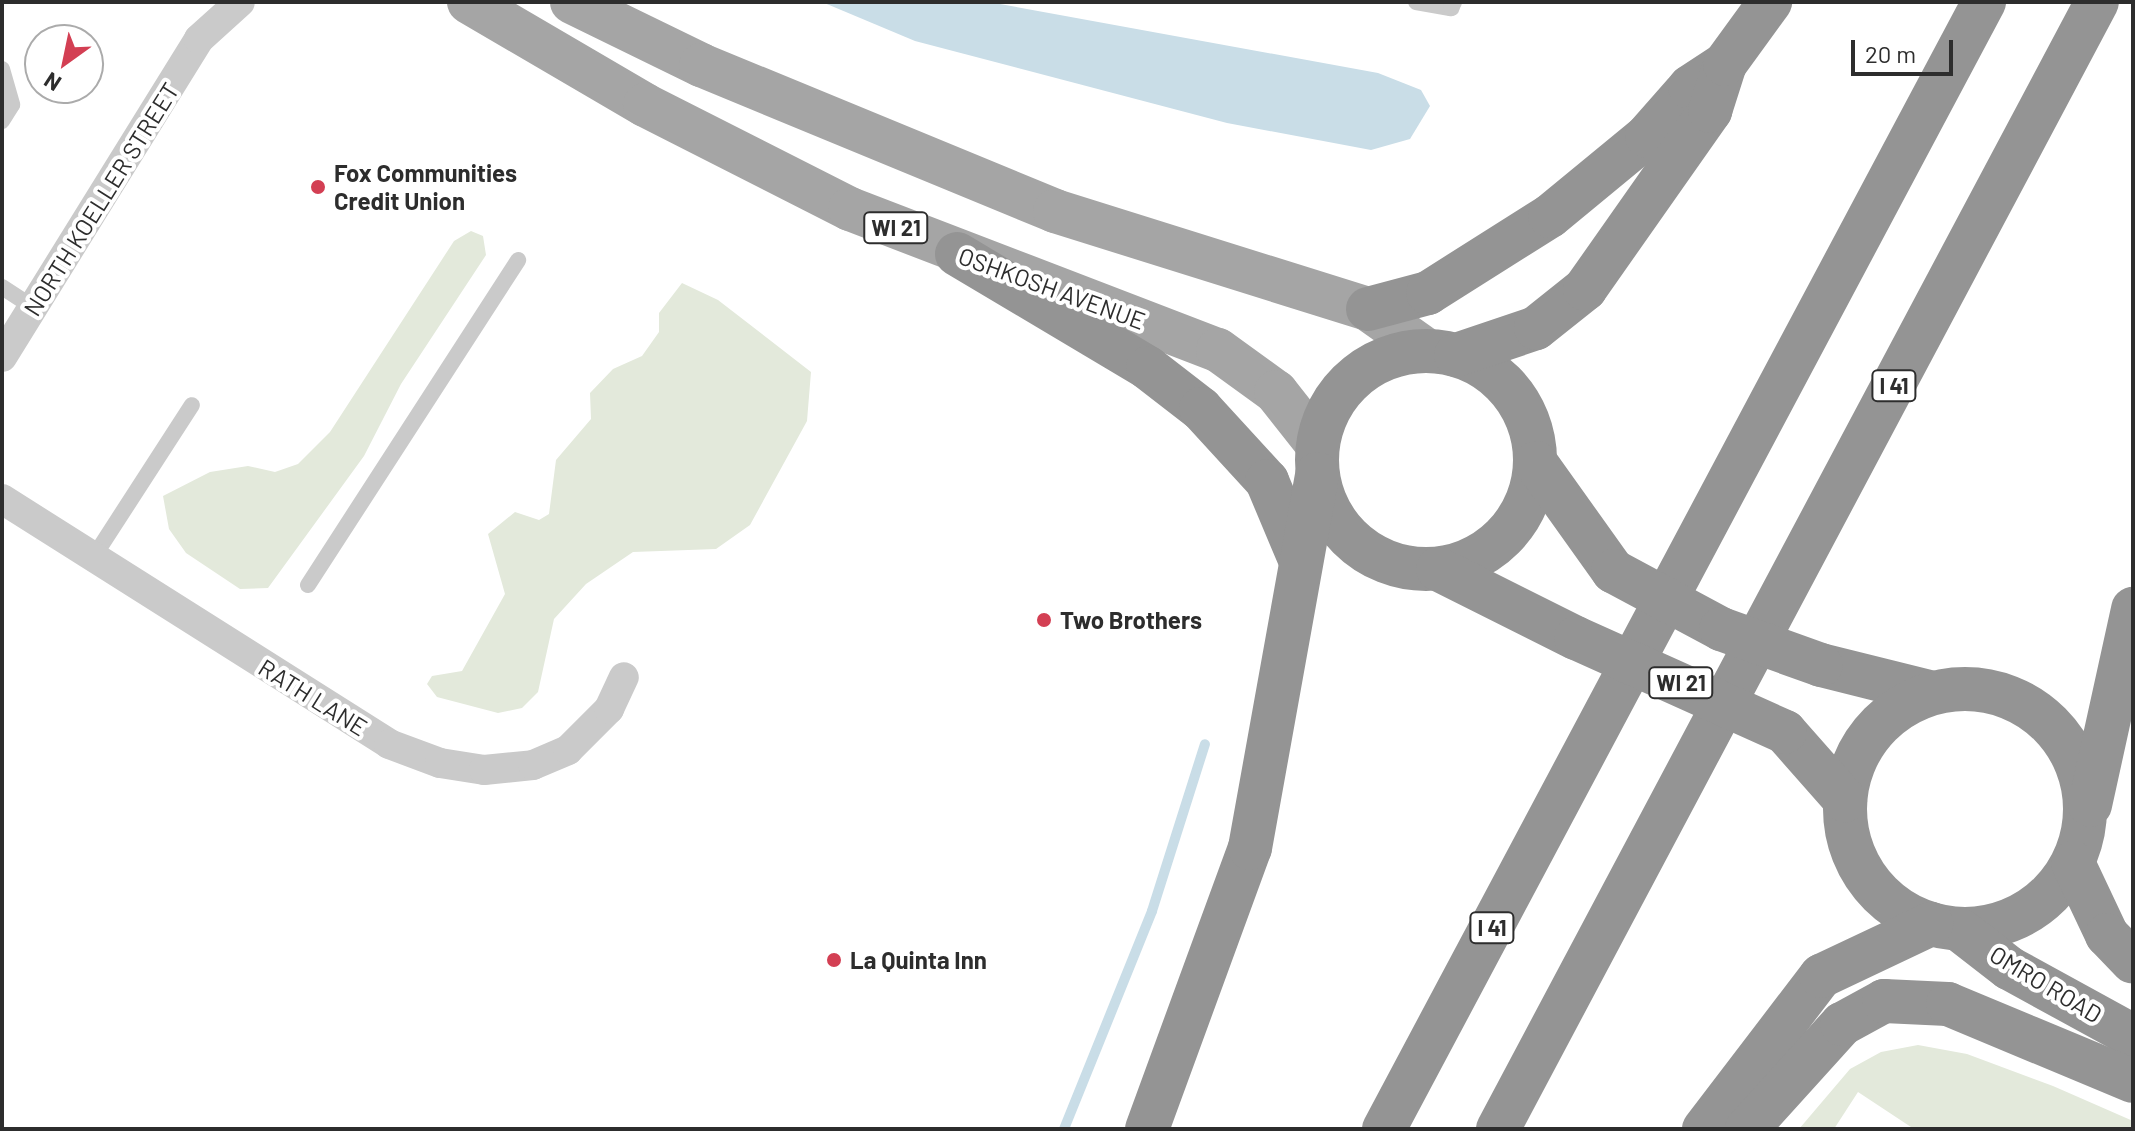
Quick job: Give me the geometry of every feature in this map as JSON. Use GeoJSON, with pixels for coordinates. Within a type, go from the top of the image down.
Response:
{"type":"FeatureCollection","features":[{"type":"Feature","properties":{"kind":"highway"},"geometry":{"type":"LineString","coordinates":[[1147,1129],[1250,848],[1292,643],[1300,558],[1317,459],[1343,387],[1367,367],[1441,353],[1536,328],[1585,289],[1710,111],[1725,64],[1770,2]]}},
{"type":"Feature","properties":{"kind":"highway","name":"I 41"},"geometry":{"type":"LineString","coordinates":[[1384,1129],[1984,2]]}},
{"type":"Feature","properties":{"kind":"highway","name":"I 41"},"geometry":{"type":"LineString","coordinates":[[1498,1129],[2097,2]]}},
{"type":"Feature","properties":{"kind":"highway"},"geometry":{"type":"LineString","coordinates":[[1368,309],[1428,293],[1550,216],[1647,136],[1690,87],[1725,64]]}},
{"type":"Feature","properties":{"kind":"highway"},"geometry":{"type":"LineString","coordinates":[[957,254],[1148,368],[1201,409],[1267,481],[1300,558]]}},
{"type":"Feature","properties":{"kind":"highway"},"geometry":{"type":"LineString","coordinates":[[1317,459],[1331,513],[1370,555],[1438,569],[1495,546],[1531,494],[1536,463],[1516,398],[1492,373],[1441,353]]}},
{"type":"Feature","properties":{"kind":"highway","name":"WI 21"},"geometry":{"type":"LineString","coordinates":[[1536,463],[1613,571],[1721,629],[1821,665],[1933,693]]}},
{"type":"Feature","properties":{"kind":"highway","name":"WI 21"},"geometry":{"type":"LineString","coordinates":[[1438,569],[1576,638],[1785,732],[1845,800]]}},
{"type":"Feature","properties":{"kind":"highway"},"geometry":{"type":"LineString","coordinates":[[1704,1129],[1821,976],[1946,927],[2027,913],[2079,846],[2133,609]]}},
{"type":"Feature","properties":{"kind":"highway"},"geometry":{"type":"LineString","coordinates":[[1946,927],[1878,892],[1859,865],[1845,800],[1857,758],[1882,722],[1933,693],[1967,688],[2033,709],[2077,762],[2079,846],[2107,935],[2133,962]]}},
{"type":"Feature","properties":{"kind":"highway","name":"OMRO ROAD"},"geometry":{"type":"LineString","coordinates":[[1946,927],[2009,968],[2133,1036]]}},
{"type":"Feature","properties":{"kind":"highway"},"geometry":{"type":"LineString","coordinates":[[1747,1129],[1842,1024],[1884,1001],[1948,1004],[2133,1081]]}},
{"type":"Feature","properties":{"kind":"main road","name":"OSHKOSH AVENUE"},"geometry":{"type":"LineString","coordinates":[[469,2],[774,172],[957,254],[1218,350],[1276,392],[1317,459]]}},
{"type":"Feature","properties":{"kind":"main road"},"geometry":{"type":"LineString","coordinates":[[572,2],[701,65],[1055,211],[1368,309],[1441,353]]}},
{"type":"Feature","properties":{"kind":"street","name":"NORTH KOELLER STREET"},"geometry":{"type":"LineString","coordinates":[[199,39],[208,2]]}},
{"type":"Feature","properties":{"kind":"street","name":"NORTH KOELLER STREET"},"geometry":{"type":"LineString","coordinates":[[2,357],[199,39],[240,2]]}},
{"type":"Feature","properties":{"kind":"street","name":"RATH LANE"},"geometry":{"type":"LineString","coordinates":[[2,499],[389,744],[440,763],[484,770],[533,765],[568,750],[609,709],[624,677]]}},
{"type":"Feature","properties":{"kind":"lane"},"geometry":{"type":"LineString","coordinates":[[1416,2],[1451,8],[1454,2]]}},
{"type":"Feature","properties":{"kind":"lane"},"geometry":{"type":"LineString","coordinates":[[2,69],[12,105],[2,121]]}},
{"type":"Feature","properties":{"kind":"lane"},"geometry":{"type":"LineString","coordinates":[[308,585],[518,260]]}},
{"type":"Feature","properties":{"kind":"lane"},"geometry":{"type":"LineString","coordinates":[[2,287],[34,308]]}},
{"type":"Feature","properties":{"kind":"lane"},"geometry":{"type":"LineString","coordinates":[[93,558],[192,405]]}},
{"type":"Feature","properties":{"kind":"shaded area"},"geometry":{"type":"Polygon","coordinates":[[[471,231],[483,236],[486,255],[401,384],[364,456],[268,588],[240,589],[186,553],[169,529],[163,496],[210,472],[248,466],[275,472],[298,464],[330,432],[454,241],[471,231]]]}},
{"type":"Feature","properties":{"kind":"shaded area"},"geometry":{"type":"Polygon","coordinates":[[[682,283],[718,300],[811,372],[807,421],[750,525],[716,549],[633,552],[586,584],[554,619],[538,692],[522,708],[498,713],[437,697],[427,684],[432,676],[462,671],[505,594],[488,534],[515,512],[539,520],[549,514],[556,460],[591,419],[590,393],[613,369],[642,356],[659,332],[659,313],[682,283]]]}},
{"type":"Feature","properties":{"kind":"shaded area"},"geometry":{"type":"Polygon","coordinates":[[[1918,1045],[1967,1054],[2053,1086],[2133,1121],[2133,1129],[1914,1129],[1858,1092],[1834,1129],[1799,1129],[1850,1069],[1881,1052],[1918,1045]]]}},
{"type":"Feature","properties":{"kind":"water"},"geometry":{"type":"Polygon","coordinates":[[[822,2],[989,2],[1378,73],[1421,90],[1430,106],[1410,139],[1371,150],[1227,123],[915,41],[822,2]]]}},
{"type":"Feature","properties":{"kind":"waterway"},"geometry":{"type":"LineString","coordinates":[[1064,1129],[1152,911],[1205,744]]}},
{"type":"Feature","properties":{"kind":"place","name":"Fox Communities Credit Union"},"geometry":{"type":"Point","coordinates":[318,187]}},
{"type":"Feature","properties":{"kind":"place","name":"Two Brothers"},"geometry":{"type":"Point","coordinates":[1044,620]}},
{"type":"Feature","properties":{"kind":"place","name":"La Quinta Inn"},"geometry":{"type":"Point","coordinates":[834,960]}}]}
